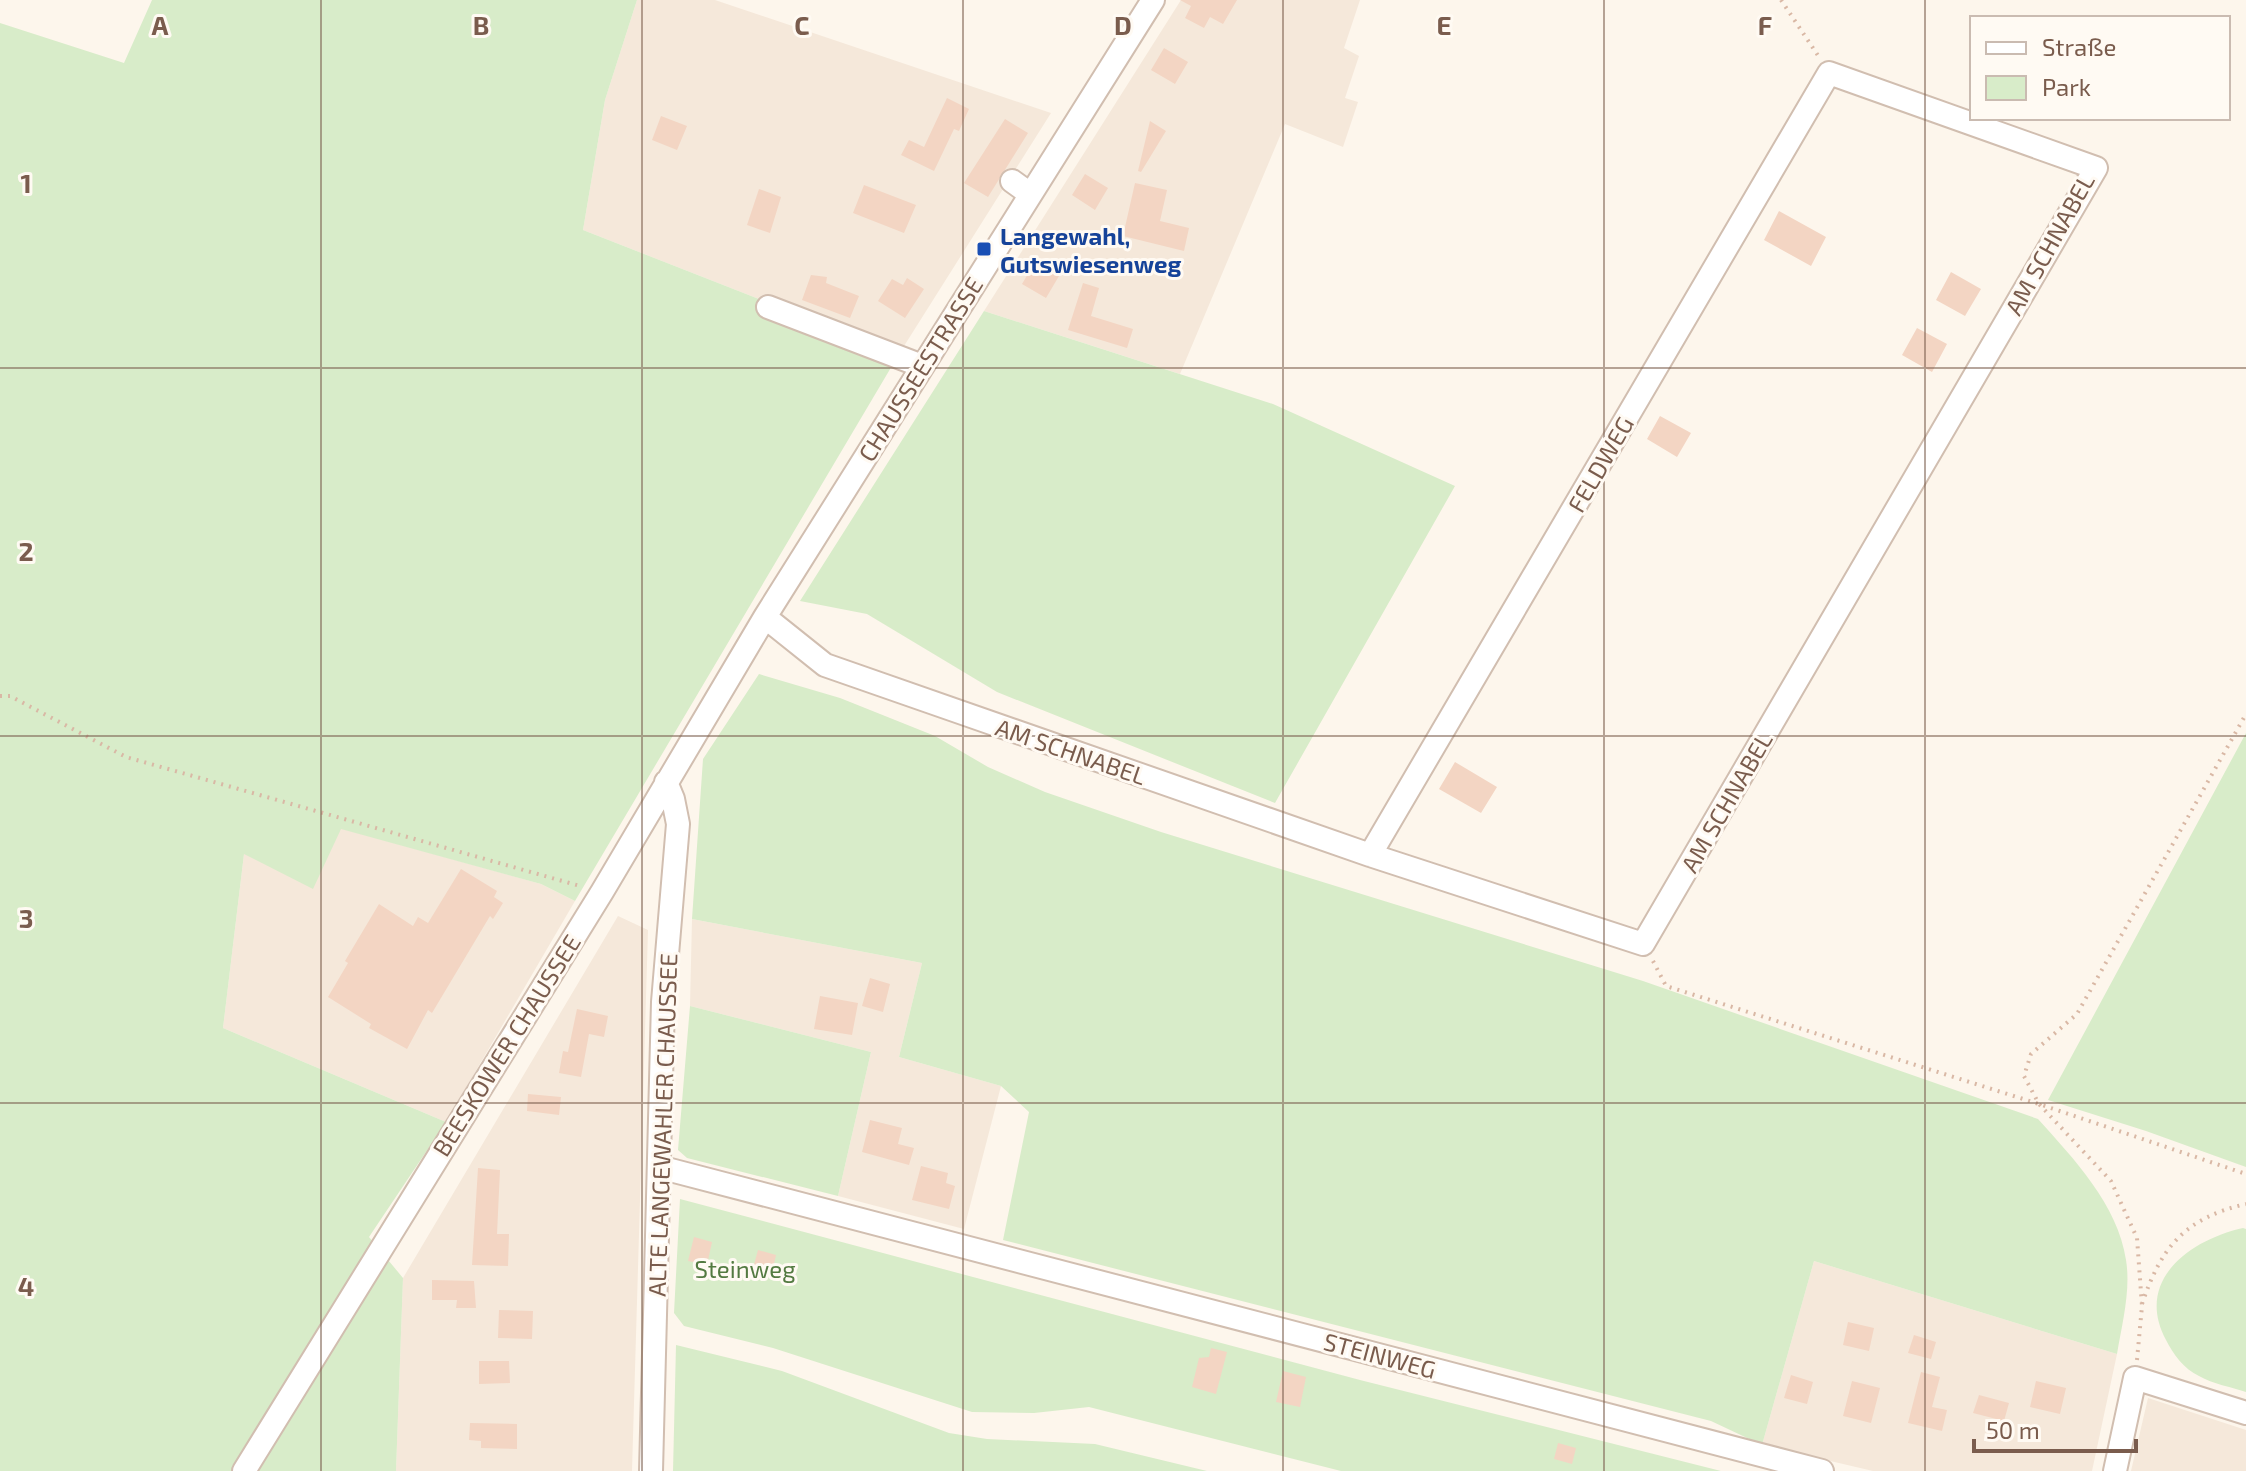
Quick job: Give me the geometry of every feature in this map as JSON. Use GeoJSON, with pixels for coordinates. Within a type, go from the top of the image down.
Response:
{"type":"FeatureCollection","features":[{"type":"Feature","properties":{"kind":"street","name":"CHAUSSEESTRASSE"},"geometry":{"type":"LineString","coordinates":[[765,617],[922,366],[1021,188],[1153,0]]}},
{"type":"Feature","properties":{"kind":"street","name":"FELDWEG"},"geometry":{"type":"LineString","coordinates":[[1370,855],[1829,73]]}},
{"type":"Feature","properties":{"kind":"street","name":"AM SCHNABEL"},"geometry":{"type":"LineString","coordinates":[[765,617],[825,665],[1370,855],[1643,944],[2096,168],[1829,73]]}},
{"type":"Feature","properties":{"kind":"street"},"geometry":{"type":"LineString","coordinates":[[768,307],[922,366]]}},
{"type":"Feature","properties":{"kind":"street","name":"BEESKOWER CHAUSSEE"},"geometry":{"type":"LineString","coordinates":[[244,1471],[602,892],[765,617]]}},
{"type":"Feature","properties":{"kind":"street","name":"ALTE LANGEWAHLER CHAUSSEE"},"geometry":{"type":"LineString","coordinates":[[651,1471],[663,1002],[678,824],[666,782]]}},
{"type":"Feature","properties":{"kind":"street","name":"STEINWEG"},"geometry":{"type":"LineString","coordinates":[[659,1167],[1822,1471]]}},
{"type":"Feature","properties":{"kind":"street"},"geometry":{"type":"LineString","coordinates":[[2115,1471],[2135,1378],[2246,1413]]}},
{"type":"Feature","properties":{"kind":"path"},"geometry":{"type":"LineString","coordinates":[[1781,0],[1829,73]]}},
{"type":"Feature","properties":{"kind":"path"},"geometry":{"type":"LineString","coordinates":[[0,696],[10,696],[126,757],[602,892]]}},
{"type":"Feature","properties":{"kind":"path"},"geometry":{"type":"LineString","coordinates":[[2135,1378],[2142,1306],[2137,1238],[2111,1181],[2039,1104],[2024,1076],[2031,1054],[2077,1014],[2246,714]]}},
{"type":"Feature","properties":{"kind":"path"},"geometry":{"type":"LineString","coordinates":[[1643,944],[1666,986],[2039,1104],[2246,1174]]}},
{"type":"Feature","properties":{"kind":"path"},"geometry":{"type":"LineString","coordinates":[[2142,1306],[2151,1277],[2168,1249],[2188,1227],[2214,1214],[2246,1204]]}},
{"type":"Feature","properties":{"kind":"shaded area"},"geometry":{"type":"Polygon","coordinates":[[[637,0],[715,0],[1051,113],[899,354],[583,230],[605,100],[637,0]]]}},
{"type":"Feature","properties":{"kind":"shaded area"},"geometry":{"type":"Polygon","coordinates":[[[1181,0],[1360,0],[1344,48],[1359,56],[1345,98],[1358,102],[1343,147],[1285,124],[1180,374],[984,311],[1181,0]]]}},
{"type":"Feature","properties":{"kind":"shaded area"},"geometry":{"type":"Polygon","coordinates":[[[340,828],[541,884],[575,901],[446,1122],[223,1028],[244,854],[340,828]]]}},
{"type":"Feature","properties":{"kind":"shaded area"},"geometry":{"type":"Polygon","coordinates":[[[618,916],[648,930],[632,1471],[396,1471],[403,1278],[618,916]]]}},
{"type":"Feature","properties":{"kind":"shaded area"},"geometry":{"type":"Polygon","coordinates":[[[692,919],[922,963],[899,1057],[1001,1086],[964,1229],[838,1196],[871,1052],[690,1006],[692,919]]]}},
{"type":"Feature","properties":{"kind":"shaded area"},"geometry":{"type":"Polygon","coordinates":[[[1814,1261],[2117,1354],[2092,1471],[1873,1471],[1762,1445],[1814,1261]]]}},
{"type":"Feature","properties":{"kind":"shaded area"},"geometry":{"type":"Polygon","coordinates":[[[2148,1398],[2246,1430],[2246,1471],[2131,1471],[2148,1398]]]}},
{"type":"Feature","properties":{"kind":"green space"},"geometry":{"type":"Polygon","coordinates":[[[152,0],[637,0],[605,100],[583,230],[899,354],[575,901],[541,884],[341,829],[313,889],[244,854],[223,1028],[446,1122],[369,1237],[403,1278],[396,1471],[0,1471],[0,23],[124,63],[152,0]]]}},
{"type":"Feature","properties":{"kind":"green space"},"geometry":{"type":"Polygon","coordinates":[[[984,311],[1273,404],[1455,486],[1275,803],[997,692],[867,614],[800,601],[984,311]]]}},
{"type":"Feature","properties":{"kind":"green space"},"geometry":{"type":"Polygon","coordinates":[[[759,674],[840,698],[935,736],[988,767],[1045,792],[1161,832],[1643,981],[2038,1119],[2092,1184],[2114,1220],[2121,1240],[2127,1283],[2117,1354],[1814,1261],[1762,1445],[1711,1421],[1003,1240],[1029,1112],[1001,1086],[899,1057],[922,963],[692,919],[703,759],[759,674]]]}},
{"type":"Feature","properties":{"kind":"green space"},"geometry":{"type":"Polygon","coordinates":[[[2246,733],[2246,1167],[2048,1100],[2246,733]]]}},
{"type":"Feature","properties":{"kind":"green space"},"geometry":{"type":"Polygon","coordinates":[[[690,1006],[871,1052],[838,1196],[687,1158],[678,1150],[690,1006]]]}},
{"type":"Feature","properties":{"kind":"green space","name":"Steinweg"},"geometry":{"type":"Polygon","coordinates":[[[680,1199],[1360,1380],[1721,1471],[1341,1471],[1089,1407],[1034,1413],[972,1412],[773,1348],[684,1326],[674,1313],[680,1199]]]}},
{"type":"Feature","properties":{"kind":"green space"},"geometry":{"type":"Polygon","coordinates":[[[2246,1229],[2246,1392],[2204,1379],[2184,1365],[2166,1340],[2158,1318],[2157,1299],[2162,1281],[2187,1253],[2204,1242],[2246,1229]]]}},
{"type":"Feature","properties":{"kind":"green space"},"geometry":{"type":"Polygon","coordinates":[[[676,1345],[782,1371],[949,1433],[987,1439],[1095,1444],[1207,1471],[673,1471],[676,1345]]]}},
{"type":"Feature","properties":{"kind":"building"},"geometry":{"type":"Polygon","coordinates":[[[1180,0],[1237,0],[1223,24],[1210,17],[1204,28],[1185,18],[1191,6],[1180,0]]]}},
{"type":"Feature","properties":{"kind":"building"},"geometry":{"type":"Polygon","coordinates":[[[1164,48],[1188,62],[1175,84],[1151,70],[1164,48]]]}},
{"type":"Feature","properties":{"kind":"building"},"geometry":{"type":"Polygon","coordinates":[[[947,98],[969,109],[959,131],[954,129],[934,171],[901,155],[909,140],[924,147],[947,98]]]}},
{"type":"Feature","properties":{"kind":"building"},"geometry":{"type":"Polygon","coordinates":[[[661,116],[687,126],[677,150],[652,140],[661,116]]]}},
{"type":"Feature","properties":{"kind":"building"},"geometry":{"type":"Polygon","coordinates":[[[1005,119],[1028,133],[988,197],[964,183],[1005,119]]]}},
{"type":"Feature","properties":{"kind":"building"},"geometry":{"type":"Polygon","coordinates":[[[1150,121],[1166,131],[1141,172],[1138,171],[1150,121]]]}},
{"type":"Feature","properties":{"kind":"building"},"geometry":{"type":"Polygon","coordinates":[[[1085,174],[1108,188],[1095,210],[1072,195],[1085,174]]]}},
{"type":"Feature","properties":{"kind":"building"},"geometry":{"type":"Polygon","coordinates":[[[1135,183],[1167,190],[1160,221],[1189,228],[1184,251],[1123,236],[1135,183]]]}},
{"type":"Feature","properties":{"kind":"building"},"geometry":{"type":"Polygon","coordinates":[[[864,185],[916,205],[904,233],[853,213],[864,185]]]}},
{"type":"Feature","properties":{"kind":"building"},"geometry":{"type":"Polygon","coordinates":[[[759,189],[781,197],[770,233],[747,225],[759,189]]]}},
{"type":"Feature","properties":{"kind":"building"},"geometry":{"type":"Polygon","coordinates":[[[1779,211],[1826,237],[1811,266],[1764,240],[1779,211]]]}},
{"type":"Feature","properties":{"kind":"building"},"geometry":{"type":"Polygon","coordinates":[[[1035,262],[1059,276],[1046,298],[1022,284],[1035,262]]]}},
{"type":"Feature","properties":{"kind":"building"},"geometry":{"type":"Polygon","coordinates":[[[1951,272],[1981,289],[1965,316],[1936,300],[1951,272]]]}},
{"type":"Feature","properties":{"kind":"building"},"geometry":{"type":"Polygon","coordinates":[[[811,275],[827,277],[826,283],[859,296],[850,318],[802,300],[811,275]]]}},
{"type":"Feature","properties":{"kind":"building"},"geometry":{"type":"Polygon","coordinates":[[[907,278],[924,289],[905,318],[878,301],[892,279],[903,285],[907,278]]]}},
{"type":"Feature","properties":{"kind":"building"},"geometry":{"type":"Polygon","coordinates":[[[1083,283],[1099,288],[1091,316],[1133,329],[1127,348],[1068,330],[1083,283]]]}},
{"type":"Feature","properties":{"kind":"building"},"geometry":{"type":"Polygon","coordinates":[[[1917,328],[1947,344],[1932,372],[1902,355],[1917,328]]]}},
{"type":"Feature","properties":{"kind":"building"},"geometry":{"type":"Polygon","coordinates":[[[1660,416],[1691,433],[1677,457],[1647,439],[1660,416]]]}},
{"type":"Feature","properties":{"kind":"building"},"geometry":{"type":"Polygon","coordinates":[[[1455,762],[1497,787],[1481,813],[1439,789],[1455,762]]]}},
{"type":"Feature","properties":{"kind":"building"},"geometry":{"type":"Polygon","coordinates":[[[461,869],[497,891],[494,897],[503,903],[493,919],[490,916],[432,1013],[428,1010],[407,1049],[369,1028],[371,1024],[328,997],[348,963],[345,961],[379,904],[413,926],[418,917],[428,923],[461,869]]]}},
{"type":"Feature","properties":{"kind":"building"},"geometry":{"type":"Polygon","coordinates":[[[870,978],[890,984],[883,1012],[862,1006],[870,978]]]}},
{"type":"Feature","properties":{"kind":"building"},"geometry":{"type":"Polygon","coordinates":[[[820,996],[858,1003],[852,1035],[814,1029],[820,996]]]}},
{"type":"Feature","properties":{"kind":"building"},"geometry":{"type":"Polygon","coordinates":[[[577,1009],[608,1016],[604,1037],[589,1034],[581,1077],[559,1073],[563,1051],[568,1052],[577,1009]]]}},
{"type":"Feature","properties":{"kind":"building"},"geometry":{"type":"Polygon","coordinates":[[[528,1094],[561,1097],[559,1115],[527,1111],[528,1094]]]}},
{"type":"Feature","properties":{"kind":"building"},"geometry":{"type":"Polygon","coordinates":[[[870,1120],[902,1128],[898,1144],[914,1148],[909,1165],[862,1152],[870,1120]]]}},
{"type":"Feature","properties":{"kind":"building"},"geometry":{"type":"Polygon","coordinates":[[[921,1166],[948,1173],[946,1183],[955,1186],[949,1209],[912,1200],[921,1166]]]}},
{"type":"Feature","properties":{"kind":"building"},"geometry":{"type":"Polygon","coordinates":[[[478,1168],[500,1170],[497,1234],[509,1234],[508,1266],[472,1265],[478,1168]]]}},
{"type":"Feature","properties":{"kind":"building"},"geometry":{"type":"Polygon","coordinates":[[[694,1237],[712,1242],[707,1265],[688,1261],[694,1237]]]}},
{"type":"Feature","properties":{"kind":"building"},"geometry":{"type":"Polygon","coordinates":[[[758,1250],[776,1255],[772,1273],[753,1268],[758,1250]]]}},
{"type":"Feature","properties":{"kind":"building"},"geometry":{"type":"Polygon","coordinates":[[[432,1280],[474,1281],[476,1308],[456,1308],[457,1300],[432,1300],[432,1280]]]}},
{"type":"Feature","properties":{"kind":"building"},"geometry":{"type":"Polygon","coordinates":[[[499,1310],[533,1311],[532,1339],[498,1338],[499,1310]]]}},
{"type":"Feature","properties":{"kind":"building"},"geometry":{"type":"Polygon","coordinates":[[[1848,1322],[1874,1328],[1869,1351],[1843,1345],[1848,1322]]]}},
{"type":"Feature","properties":{"kind":"building"},"geometry":{"type":"Polygon","coordinates":[[[1914,1335],[1936,1342],[1931,1359],[1908,1353],[1914,1335]]]}},
{"type":"Feature","properties":{"kind":"building"},"geometry":{"type":"Polygon","coordinates":[[[1211,1348],[1227,1352],[1216,1394],[1192,1387],[1199,1358],[1209,1357],[1211,1348]]]}},
{"type":"Feature","properties":{"kind":"building"},"geometry":{"type":"Polygon","coordinates":[[[479,1361],[509,1361],[510,1383],[479,1384],[479,1361]]]}},
{"type":"Feature","properties":{"kind":"building"},"geometry":{"type":"Polygon","coordinates":[[[1283,1371],[1306,1377],[1300,1407],[1276,1402],[1283,1371]]]}},
{"type":"Feature","properties":{"kind":"building"},"geometry":{"type":"Polygon","coordinates":[[[1921,1372],[1940,1377],[1932,1407],[1947,1410],[1942,1431],[1908,1423],[1921,1372]]]}},
{"type":"Feature","properties":{"kind":"building"},"geometry":{"type":"Polygon","coordinates":[[[1791,1375],[1813,1382],[1807,1404],[1784,1398],[1791,1375]]]}},
{"type":"Feature","properties":{"kind":"building"},"geometry":{"type":"Polygon","coordinates":[[[1852,1381],[1880,1388],[1871,1423],[1843,1416],[1852,1381]]]}},
{"type":"Feature","properties":{"kind":"building"},"geometry":{"type":"Polygon","coordinates":[[[2036,1381],[2066,1388],[2060,1414],[2030,1407],[2036,1381]]]}},
{"type":"Feature","properties":{"kind":"building"},"geometry":{"type":"Polygon","coordinates":[[[1979,1395],[2009,1403],[2004,1421],[1973,1413],[1979,1395]]]}},
{"type":"Feature","properties":{"kind":"building"},"geometry":{"type":"Polygon","coordinates":[[[470,1423],[517,1424],[517,1449],[481,1448],[481,1441],[469,1440],[470,1423]]]}},
{"type":"Feature","properties":{"kind":"building"},"geometry":{"type":"Polygon","coordinates":[[[1558,1443],[1576,1448],[1572,1464],[1554,1459],[1558,1443]]]}},
{"type":"Feature","properties":{"kind":"place","name":"Langewahl, Gutswiesenweg"},"geometry":{"type":"Point","coordinates":[984,249]}}]}
